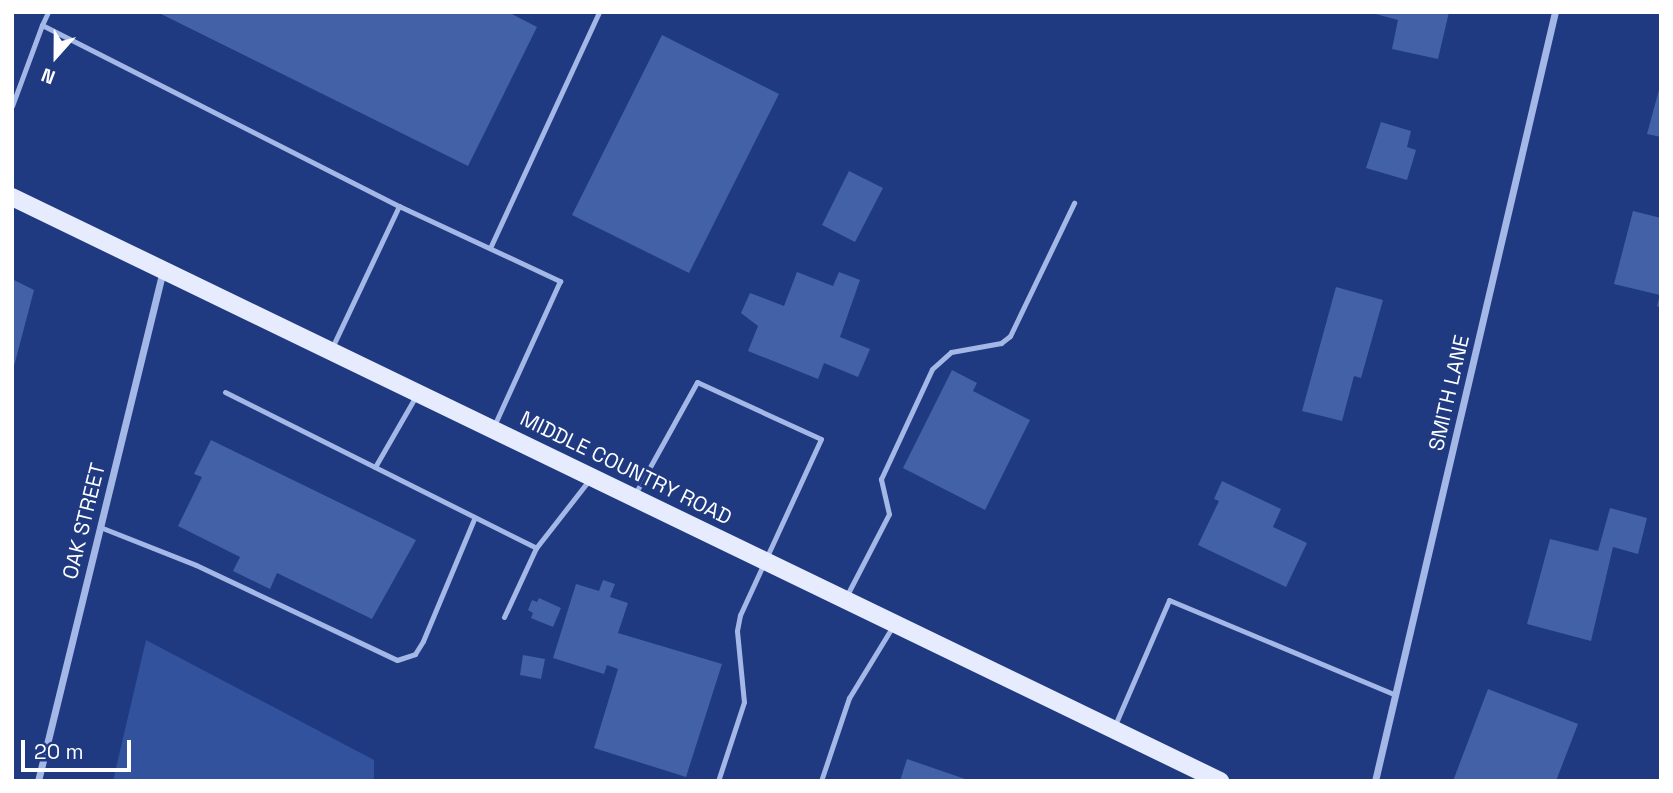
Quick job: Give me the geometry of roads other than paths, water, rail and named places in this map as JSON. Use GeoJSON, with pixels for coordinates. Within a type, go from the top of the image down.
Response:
{"type":"FeatureCollection","features":[{"type":"Feature","properties":{"kind":"main road","name":"MIDDLE COUNTRY ROAD"},"geometry":{"type":"LineString","coordinates":[[12,197],[1220,781]]}},
{"type":"Feature","properties":{"kind":"street","name":"SMITH LANE"},"geometry":{"type":"LineString","coordinates":[[1375,781],[1555,12]]}},
{"type":"Feature","properties":{"kind":"street","name":"OAK STREET"},"geometry":{"type":"LineString","coordinates":[[38,781],[163,270]]}},
{"type":"Feature","properties":{"kind":"lane"},"geometry":{"type":"LineString","coordinates":[[12,106],[48,12]]}},
{"type":"Feature","properties":{"kind":"lane"},"geometry":{"type":"LineString","coordinates":[[490,248],[599,12]]}},
{"type":"Feature","properties":{"kind":"lane"},"geometry":{"type":"LineString","coordinates":[[42,26],[399,206],[561,281],[492,429]]}},
{"type":"Feature","properties":{"kind":"lane"},"geometry":{"type":"LineString","coordinates":[[845,599],[889,514],[881,479],[932,369],[951,352],[1001,343],[1010,336],[1074,203]]}},
{"type":"Feature","properties":{"kind":"lane"},"geometry":{"type":"LineString","coordinates":[[331,351],[399,206]]}},
{"type":"Feature","properties":{"kind":"lane"},"geometry":{"type":"LineString","coordinates":[[633,497],[697,382],[821,439],[764,560],[737,631],[744,702],[718,781]]}},
{"type":"Feature","properties":{"kind":"lane"},"geometry":{"type":"LineString","coordinates":[[225,392],[536,548]]}},
{"type":"Feature","properties":{"kind":"lane"},"geometry":{"type":"LineString","coordinates":[[375,467],[418,393]]}},
{"type":"Feature","properties":{"kind":"lane"},"geometry":{"type":"LineString","coordinates":[[504,617],[536,548],[592,477]]}},
{"type":"Feature","properties":{"kind":"lane"},"geometry":{"type":"LineString","coordinates":[[100,527],[196,565],[397,660],[415,654],[423,641],[474,519]]}},
{"type":"Feature","properties":{"kind":"lane"},"geometry":{"type":"LineString","coordinates":[[1113,729],[1169,600],[1396,695]]}},
{"type":"Feature","properties":{"kind":"lane"},"geometry":{"type":"LineString","coordinates":[[821,781],[849,698],[895,623]]}}]}
